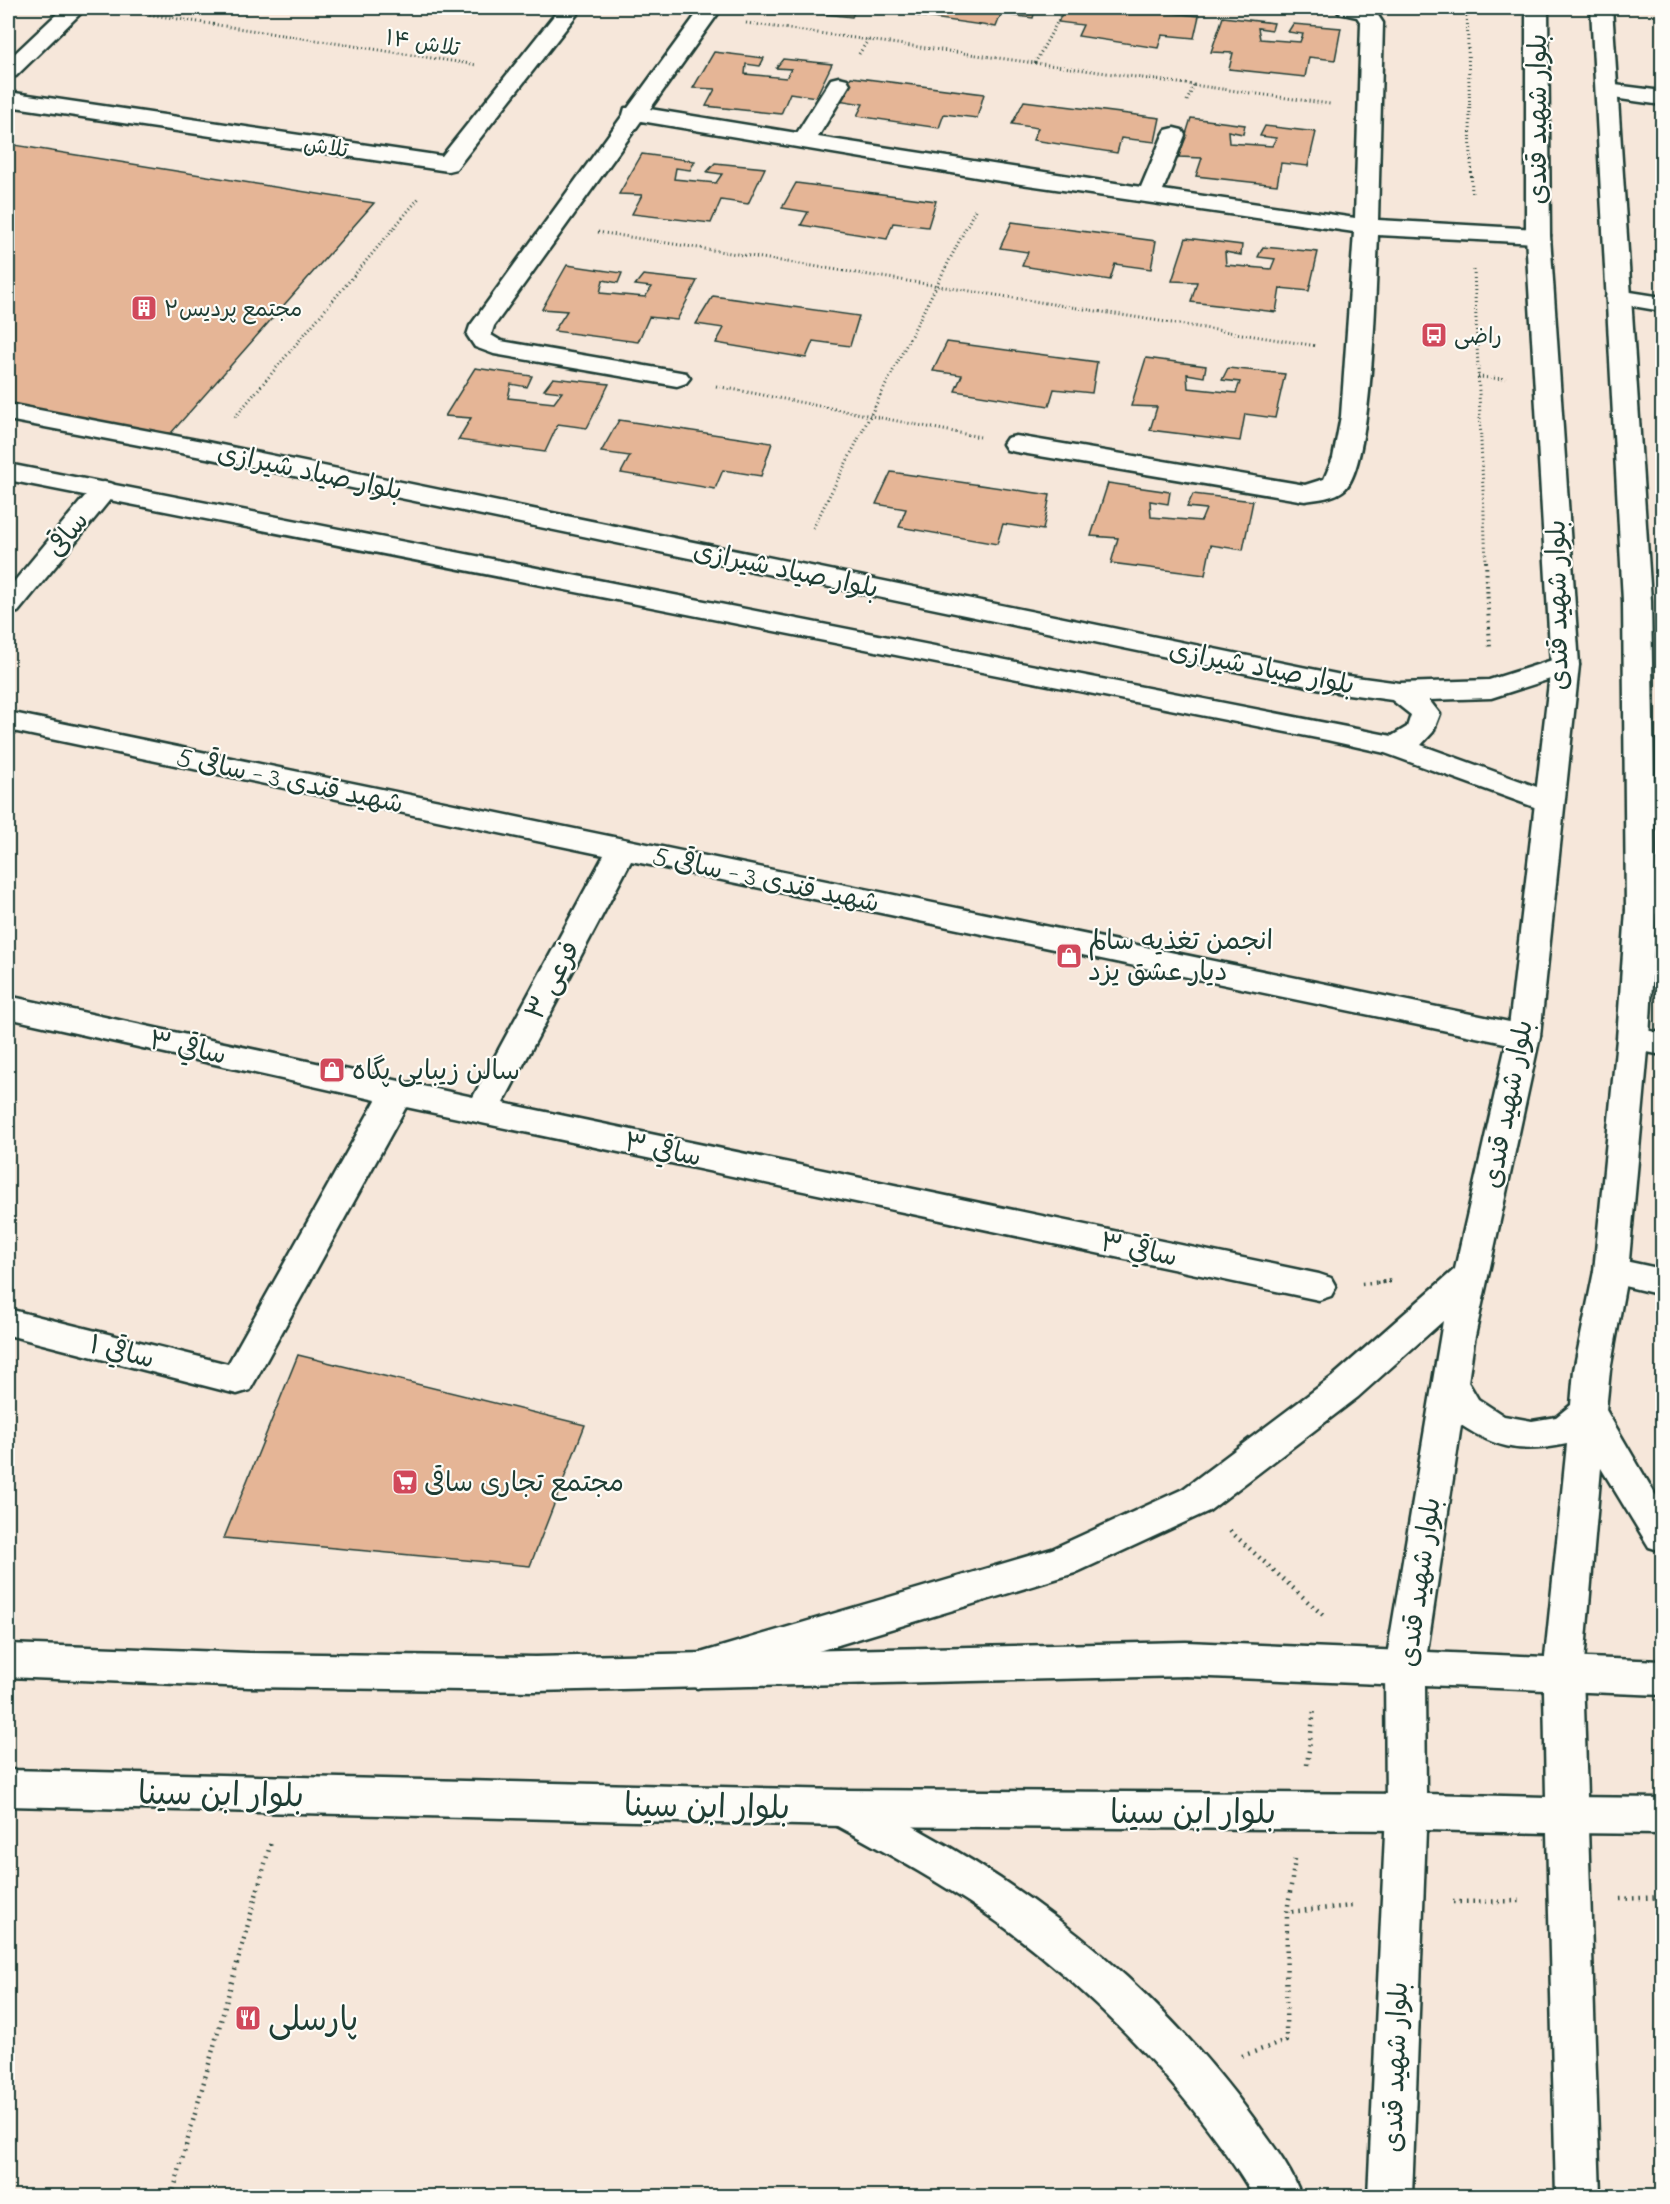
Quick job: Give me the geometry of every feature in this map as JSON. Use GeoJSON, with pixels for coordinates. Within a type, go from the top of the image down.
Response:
{"type":"FeatureCollection","features":[{"type":"Feature","properties":{"kind":"main road"},"geometry":{"type":"LineString","coordinates":[[8,71],[75,8]]}},
{"type":"Feature","properties":{"kind":"main road"},"geometry":{"type":"LineString","coordinates":[[448,164],[572,8]]}},
{"type":"Feature","properties":{"kind":"main road"},"geometry":{"type":"LineString","coordinates":[[1016,444],[1305,493],[1326,489],[1335,483],[1340,476],[1348,448],[1363,318],[1370,110],[1372,23],[1365,12],[1347,8]]}},
{"type":"Feature","properties":{"kind":"main road","name":"بلوار شهید قندی"},"geometry":{"type":"LineString","coordinates":[[1390,2196],[1406,1812],[1406,1668],[1449,1383],[1524,1036],[1564,665],[1538,236],[1536,8]]}},
{"type":"Feature","properties":{"kind":"main road"},"geometry":{"type":"LineString","coordinates":[[1578,2196],[1563,1674],[1592,1370],[1611,1271],[1648,1042],[1652,903],[1637,601],[1602,8]]}},
{"type":"Feature","properties":{"kind":"main road"},"geometry":{"type":"LineString","coordinates":[[677,378],[494,347],[484,342],[479,335],[482,326],[707,12]]}},
{"type":"Feature","properties":{"kind":"main road"},"geometry":{"type":"LineString","coordinates":[[804,141],[839,84]]}},
{"type":"Feature","properties":{"kind":"main road"},"geometry":{"type":"LineString","coordinates":[[1607,91],[1662,98]]}},
{"type":"Feature","properties":{"kind":"main road","name":"تلاش"},"geometry":{"type":"LineString","coordinates":[[8,99],[448,164]]}},
{"type":"Feature","properties":{"kind":"main road"},"geometry":{"type":"LineString","coordinates":[[633,113],[994,173],[1367,227],[1538,236]]}},
{"type":"Feature","properties":{"kind":"main road"},"geometry":{"type":"LineString","coordinates":[[1149,195],[1174,135]]}},
{"type":"Feature","properties":{"kind":"main road"},"geometry":{"type":"LineString","coordinates":[[1618,297],[1662,304]]}},
{"type":"Feature","properties":{"kind":"main road","name":"بلوار صیاد شیرازی"},"geometry":{"type":"LineString","coordinates":[[8,412],[207,450],[1341,684],[1400,692],[1491,689],[1564,665]]}},
{"type":"Feature","properties":{"kind":"main road","name":"بلوار صیاد شیرازی"},"geometry":{"type":"LineString","coordinates":[[8,472],[1392,745],[1548,802]]}},
{"type":"Feature","properties":{"kind":"main road","name":"ساقی"},"geometry":{"type":"LineString","coordinates":[[8,606],[104,490]]}},
{"type":"Feature","properties":{"kind":"main road"},"geometry":{"type":"LineString","coordinates":[[1392,745],[1410,740],[1422,730],[1426,714],[1414,701],[1400,692]]}},
{"type":"Feature","properties":{"kind":"main road","name":"شهید قندی 3 - ساقی 5"},"geometry":{"type":"LineString","coordinates":[[8,721],[1524,1036]]}},
{"type":"Feature","properties":{"kind":"main road","name":"فرعی ۳"},"geometry":{"type":"LineString","coordinates":[[482,1111],[622,849]]}},
{"type":"Feature","properties":{"kind":"main road","name":"ساقي ۳"},"geometry":{"type":"LineString","coordinates":[[8,1007],[397,1093],[1319,1287]]}},
{"type":"Feature","properties":{"kind":"main road","name":"ساقي ۱"},"geometry":{"type":"LineString","coordinates":[[8,1322],[237,1380],[397,1093]]}},
{"type":"Feature","properties":{"kind":"main road"},"geometry":{"type":"LineString","coordinates":[[1611,1271],[1662,1282]]}},
{"type":"Feature","properties":{"kind":"main road"},"geometry":{"type":"LineString","coordinates":[[697,1671],[1062,1562],[1196,1500],[1345,1387],[1472,1274]]}},
{"type":"Feature","properties":{"kind":"main road"},"geometry":{"type":"LineString","coordinates":[[1449,1383],[1465,1409],[1495,1429],[1532,1436],[1566,1430],[1588,1411]]}},
{"type":"Feature","properties":{"kind":"main road"},"geometry":{"type":"LineString","coordinates":[[1588,1411],[1637,1498],[1662,1536]]}},
{"type":"Feature","properties":{"kind":"main road"},"geometry":{"type":"LineString","coordinates":[[8,1661],[249,1670],[535,1674],[1186,1659],[1662,1678]]}},
{"type":"Feature","properties":{"kind":"main road","name":"بلوار ابن سینا"},"geometry":{"type":"LineString","coordinates":[[8,1788],[842,1808],[1662,1816]]}},
{"type":"Feature","properties":{"kind":"main road"},"geometry":{"type":"LineString","coordinates":[[842,1808],[937,1861],[1028,1920],[1113,1991],[1191,2073],[1263,2168],[1280,2196]]}},
{"type":"Feature","properties":{"kind":"path","name":"تلاش ۱۴"},"geometry":{"type":"LineString","coordinates":[[107,8],[521,72]]}},
{"type":"Feature","properties":{"kind":"path"},"geometry":{"type":"LineString","coordinates":[[1035,63],[1065,8]]}},
{"type":"Feature","properties":{"kind":"path"},"geometry":{"type":"LineString","coordinates":[[1467,8],[1473,233],[1491,689]]}},
{"type":"Feature","properties":{"kind":"path"},"geometry":{"type":"LineString","coordinates":[[707,12],[1035,63],[1370,110]]}},
{"type":"Feature","properties":{"kind":"path"},"geometry":{"type":"LineString","coordinates":[[207,450],[448,164]]}},
{"type":"Feature","properties":{"kind":"path"},"geometry":{"type":"LineString","coordinates":[[813,528],[994,173]]}},
{"type":"Feature","properties":{"kind":"path"},"geometry":{"type":"LineString","coordinates":[[554,225],[1359,353]]}},
{"type":"Feature","properties":{"kind":"path"},"geometry":{"type":"LineString","coordinates":[[677,378],[1016,444]]}},
{"type":"Feature","properties":{"kind":"path"},"geometry":{"type":"LineString","coordinates":[[172,2196],[284,1795]]}},
{"type":"Feature","properties":{"kind":"path"},"geometry":{"type":"LineString","coordinates":[[1191,2073],[1286,2041],[1287,1912]]}},
{"type":"Feature","properties":{"kind":"building"},"geometry":{"type":"Polygon","coordinates":[[[780,8],[856,8],[852,17],[780,8]]]}},
{"type":"Feature","properties":{"kind":"building"},"geometry":{"type":"Polygon","coordinates":[[[922,8],[1036,8],[1033,18],[1001,14],[996,27],[918,16],[922,8]]]}},
{"type":"Feature","properties":{"kind":"building"},"geometry":{"type":"Polygon","coordinates":[[[1065,8],[1127,8],[1199,16],[1194,38],[1162,35],[1158,48],[1078,36],[1083,25],[1058,22],[1065,8]]]}},
{"type":"Feature","properties":{"kind":"building"},"geometry":{"type":"Polygon","coordinates":[[[1223,17],[1274,23],[1272,30],[1258,28],[1260,39],[1300,42],[1303,34],[1288,32],[1293,24],[1341,28],[1335,60],[1309,57],[1305,77],[1229,69],[1233,53],[1211,52],[1223,17]]]}},
{"type":"Feature","properties":{"kind":"building"},"geometry":{"type":"Polygon","coordinates":[[[714,52],[764,58],[760,66],[746,64],[745,74],[786,78],[791,69],[776,68],[783,59],[832,64],[816,97],[790,93],[781,114],[706,106],[715,89],[693,88],[714,52]]]}},
{"type":"Feature","properties":{"kind":"building"},"geometry":{"type":"Polygon","coordinates":[[[851,77],[984,94],[977,118],[944,114],[939,128],[857,116],[863,104],[838,100],[851,77]]]}},
{"type":"Feature","properties":{"kind":"building"},"geometry":{"type":"Polygon","coordinates":[[[1024,101],[1160,118],[1155,142],[1121,138],[1117,153],[1033,140],[1038,128],[1012,124],[1024,101]]]}},
{"type":"Feature","properties":{"kind":"building"},"geometry":{"type":"Polygon","coordinates":[[[1191,118],[1245,125],[1243,134],[1228,131],[1229,143],[1272,146],[1276,138],[1260,136],[1265,126],[1316,132],[1308,166],[1281,163],[1277,185],[1196,176],[1202,158],[1179,157],[1191,118]]]}},
{"type":"Feature","properties":{"kind":"building","name":"مجتمع پردیس۲"},"geometry":{"type":"Polygon","coordinates":[[[8,144],[374,203],[164,441],[8,412],[8,144]]]}},
{"type":"Feature","properties":{"kind":"building"},"geometry":{"type":"Polygon","coordinates":[[[642,154],[695,161],[690,170],[676,168],[674,179],[716,183],[722,174],[707,172],[715,163],[765,168],[748,204],[721,200],[711,223],[632,214],[642,195],[619,194],[642,154]]]}},
{"type":"Feature","properties":{"kind":"building"},"geometry":{"type":"Polygon","coordinates":[[[796,183],[936,201],[928,227],[893,223],[887,239],[801,225],[808,212],[782,208],[796,183]]]}},
{"type":"Feature","properties":{"kind":"building"},"geometry":{"type":"Polygon","coordinates":[[[1012,222],[1156,241],[1151,269],[1115,264],[1110,280],[1022,266],[1028,252],[1000,248],[1012,222]]]}},
{"type":"Feature","properties":{"kind":"building"},"geometry":{"type":"Polygon","coordinates":[[[1186,238],[1242,245],[1241,255],[1225,252],[1226,265],[1271,269],[1275,259],[1258,257],[1263,247],[1318,252],[1309,291],[1280,288],[1276,312],[1191,302],[1197,282],[1172,281],[1186,238]]]}},
{"type":"Feature","properties":{"kind":"building"},"geometry":{"type":"Polygon","coordinates":[[[567,265],[622,273],[618,283],[603,280],[600,293],[645,297],[652,287],[635,285],[643,275],[697,281],[677,320],[649,317],[638,342],[554,331],[567,311],[542,309],[567,265]]]}},
{"type":"Feature","properties":{"kind":"building"},"geometry":{"type":"Polygon","coordinates":[[[713,296],[859,316],[850,346],[813,341],[806,358],[716,343],[724,328],[696,324],[713,296]]]}},
{"type":"Feature","properties":{"kind":"building"},"geometry":{"type":"Polygon","coordinates":[[[947,342],[1097,362],[1092,393],[1054,389],[1049,406],[955,391],[962,375],[933,371],[947,342]]]}},
{"type":"Feature","properties":{"kind":"building"},"geometry":{"type":"Polygon","coordinates":[[[1146,358],[1206,366],[1204,377],[1187,374],[1188,388],[1236,393],[1240,382],[1222,380],[1228,368],[1285,374],[1275,418],[1245,414],[1240,441],[1150,430],[1157,407],[1131,406],[1146,358]]]}},
{"type":"Feature","properties":{"kind":"building"},"geometry":{"type":"Polygon","coordinates":[[[475,368],[532,376],[527,387],[511,384],[508,398],[554,403],[562,392],[544,390],[553,378],[609,384],[587,428],[558,424],[545,452],[458,440],[471,418],[445,416],[475,368]]]}},
{"type":"Feature","properties":{"kind":"building"},"geometry":{"type":"Polygon","coordinates":[[[619,420],[772,443],[761,476],[723,470],[715,489],[621,473],[630,456],[601,452],[619,420]]]}},
{"type":"Feature","properties":{"kind":"building"},"geometry":{"type":"Polygon","coordinates":[[[891,472],[1050,495],[1043,530],[1003,524],[997,544],[899,527],[906,509],[876,504],[891,472]]]}},
{"type":"Feature","properties":{"kind":"building"},"geometry":{"type":"Polygon","coordinates":[[[1108,483],[1170,492],[1168,504],[1150,501],[1151,517],[1201,521],[1206,509],[1187,507],[1193,494],[1253,501],[1243,550],[1211,545],[1205,575],[1111,563],[1118,538],[1091,536],[1108,483]]]}},
{"type":"Feature","properties":{"kind":"building","name":"مجتمع تجاری ساقی"},"geometry":{"type":"Polygon","coordinates":[[[298,1355],[585,1425],[530,1566],[224,1538],[298,1355]]]}},
{"type":"Feature","properties":{"kind":"place","name":"مجتمع پردیس۲"},"geometry":{"type":"Point","coordinates":[144,308]}},
{"type":"Feature","properties":{"kind":"place","name":"راضی"},"geometry":{"type":"Point","coordinates":[1434,335]}},
{"type":"Feature","properties":{"kind":"place","name":"انجمن تغذیه سالم دیار عشق یزد"},"geometry":{"type":"Point","coordinates":[1069,956]}},
{"type":"Feature","properties":{"kind":"place","name":"سالن زیبایی پگاه"},"geometry":{"type":"Point","coordinates":[332,1070]}},
{"type":"Feature","properties":{"kind":"place","name":"مجتمع تجاری ساقی"},"geometry":{"type":"Point","coordinates":[405,1482]}},
{"type":"Feature","properties":{"kind":"place","name":"پارسلی"},"geometry":{"type":"Point","coordinates":[248,2018]}}]}
